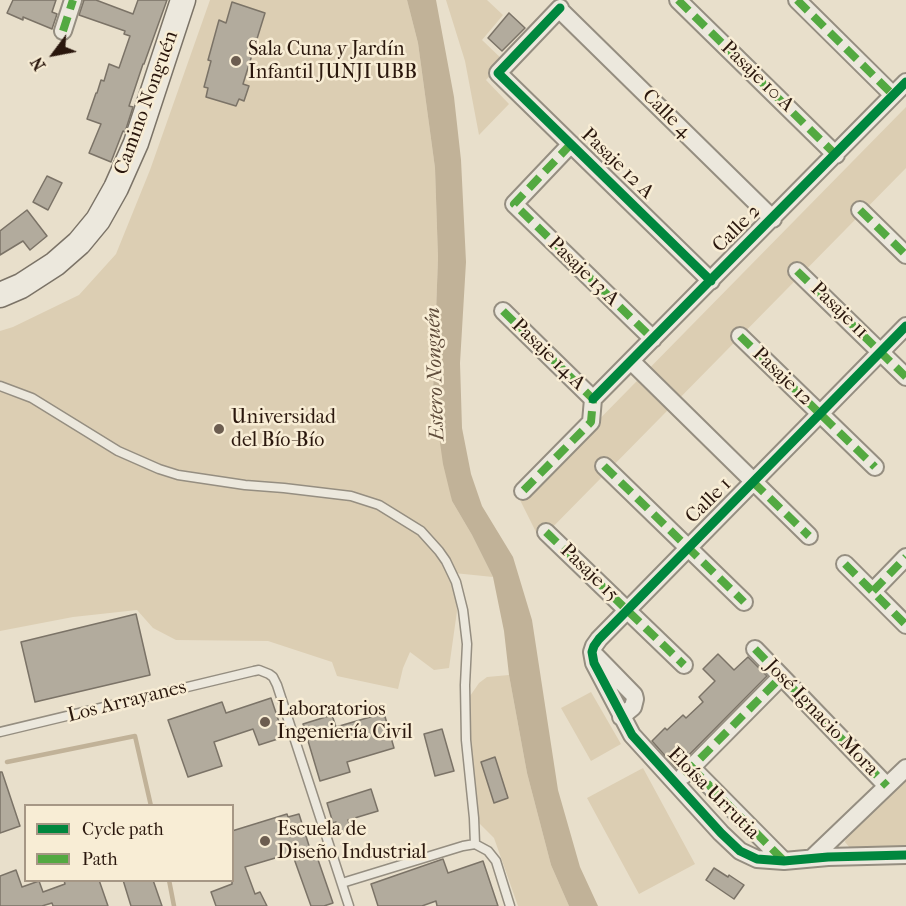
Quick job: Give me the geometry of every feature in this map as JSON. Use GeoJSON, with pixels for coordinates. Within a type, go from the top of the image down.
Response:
{"type":"FeatureCollection","features":[{"type":"Feature","properties":{"kind":"main road","name":"Camino Nonguén"},"geometry":{"type":"LineString","coordinates":[[0,295],[21,286],[55,264],[79,243],[98,220],[116,188],[136,143],[183,0]]}},
{"type":"Feature","properties":{"kind":"street"},"geometry":{"type":"LineString","coordinates":[[63,31],[73,0]]}},
{"type":"Feature","properties":{"kind":"street","name":"Pasaje 10 A"},"geometry":{"type":"LineString","coordinates":[[678,0],[836,155]]}},
{"type":"Feature","properties":{"kind":"street"},"geometry":{"type":"LineString","coordinates":[[797,0],[893,95]]}},
{"type":"Feature","properties":{"kind":"street","name":"Pasaje 12 A"},"geometry":{"type":"LineString","coordinates":[[560,4],[498,73],[711,281]]}},
{"type":"Feature","properties":{"kind":"street","name":"Calle 4"},"geometry":{"type":"LineString","coordinates":[[560,4],[570,20],[773,219]]}},
{"type":"Feature","properties":{"kind":"street","name":"Calle 2"},"geometry":{"type":"LineString","coordinates":[[593,399],[906,82]]}},
{"type":"Feature","properties":{"kind":"street","name":"Pasaje 13 A"},"geometry":{"type":"LineString","coordinates":[[571,144],[514,204],[653,339]]}},
{"type":"Feature","properties":{"kind":"street"},"geometry":{"type":"LineString","coordinates":[[860,210],[906,255]]}},
{"type":"Feature","properties":{"kind":"street","name":"Pasaje 11"},"geometry":{"type":"LineString","coordinates":[[797,271],[906,376]]}},
{"type":"Feature","properties":{"kind":"street","name":"Pasaje 14 A"},"geometry":{"type":"LineString","coordinates":[[503,311],[593,399]]}},
{"type":"Feature","properties":{"kind":"street","name":"Calle 1"},"geometry":{"type":"LineString","coordinates":[[621,717],[594,663],[592,652],[599,639],[906,326]]}},
{"type":"Feature","properties":{"kind":"street","name":"Pasaje 12"},"geometry":{"type":"LineString","coordinates":[[740,336],[875,467]]}},
{"type":"Feature","properties":{"kind":"street"},"geometry":{"type":"LineString","coordinates":[[631,361],[809,536]]}},
{"type":"Feature","properties":{"kind":"street"},"geometry":{"type":"LineString","coordinates":[[523,491],[591,422],[593,399]]}},
{"type":"Feature","properties":{"kind":"street"},"geometry":{"type":"LineString","coordinates":[[604,466],[744,602]]}},
{"type":"Feature","properties":{"kind":"street","name":"Pasaje 15"},"geometry":{"type":"LineString","coordinates":[[546,532],[684,665]]}},
{"type":"Feature","properties":{"kind":"street"},"geometry":{"type":"LineString","coordinates":[[873,591],[906,557]]}},
{"type":"Feature","properties":{"kind":"street"},"geometry":{"type":"LineString","coordinates":[[845,564],[906,625]]}},
{"type":"Feature","properties":{"kind":"street","name":"José Ignacio Mora"},"geometry":{"type":"LineString","coordinates":[[755,649],[887,786]]}},
{"type":"Feature","properties":{"kind":"street","name":"Eloísa Urrutia"},"geometry":{"type":"LineString","coordinates":[[781,677],[688,771],[784,861]]}},
{"type":"Feature","properties":{"kind":"street","name":"Eloísa Urrutia"},"geometry":{"type":"LineString","coordinates":[[621,717],[627,729],[639,743],[734,846],[752,857],[784,861],[906,855]]}},
{"type":"Feature","properties":{"kind":"street"},"geometry":{"type":"LineString","coordinates":[[812,858],[906,768]]}},
{"type":"Feature","properties":{"kind":"lane"},"geometry":{"type":"LineString","coordinates":[[0,386],[32,398],[118,451],[159,469],[178,475],[351,496],[379,506],[421,531],[446,561],[456,582],[464,610],[467,644],[466,740],[475,844]]}},
{"type":"Feature","properties":{"kind":"lane","name":"Los Arrayanes"},"geometry":{"type":"LineString","coordinates":[[0,732],[254,671],[264,671],[276,681],[342,883]]}},
{"type":"Feature","properties":{"kind":"lane"},"geometry":{"type":"LineString","coordinates":[[349,906],[342,883],[475,844],[488,851],[496,861],[510,906]]}},
{"type":"Feature","properties":{"kind":"shaded area","name":"Universidad del Bío-Bío"},"geometry":{"type":"Polygon","coordinates":[[[210,0],[407,0],[418,43],[435,168],[438,258],[433,393],[452,501],[493,577],[454,573],[457,611],[449,668],[434,670],[410,652],[398,689],[337,676],[332,662],[268,641],[176,640],[153,628],[137,610],[73,617],[0,631],[0,331],[79,295],[116,254],[150,170],[210,0]]]}},
{"type":"Feature","properties":{"kind":"shaded area"},"geometry":{"type":"Polygon","coordinates":[[[446,0],[487,0],[503,15],[482,40],[504,61],[486,80],[509,104],[479,135],[465,61],[446,0]]]}},
{"type":"Feature","properties":{"kind":"shaded area"},"geometry":{"type":"Polygon","coordinates":[[[906,107],[906,168],[540,540],[520,500],[906,107]]]}},
{"type":"Feature","properties":{"kind":"shaded area"},"geometry":{"type":"Polygon","coordinates":[[[509,675],[527,773],[551,865],[569,906],[518,906],[494,838],[477,821],[464,722],[468,699],[479,683],[487,677],[509,675]]]}},
{"type":"Feature","properties":{"kind":"shaded area"},"geometry":{"type":"Polygon","coordinates":[[[591,692],[621,744],[591,761],[561,708],[591,692]]]}},
{"type":"Feature","properties":{"kind":"shaded area"},"geometry":{"type":"Polygon","coordinates":[[[643,768],[695,864],[639,894],[587,798],[643,768]]]}},
{"type":"Feature","properties":{"kind":"shaded area"},"geometry":{"type":"Polygon","coordinates":[[[906,778],[906,848],[850,848],[845,842],[846,836],[906,778]]]}},
{"type":"Feature","properties":{"kind":"water","name":"Estero Nonguén"},"geometry":{"type":"Polygon","coordinates":[[[407,0],[436,0],[454,97],[461,160],[466,262],[460,363],[462,428],[471,474],[482,506],[513,557],[532,620],[558,790],[580,867],[598,906],[569,906],[551,865],[527,773],[493,577],[452,501],[443,464],[433,393],[438,258],[435,168],[418,43],[407,0]]]}},
{"type":"Feature","properties":{"kind":"building"},"geometry":{"type":"Polygon","coordinates":[[[13,0],[56,0],[52,12],[57,14],[52,29],[7,13],[13,0]]]}},
{"type":"Feature","properties":{"kind":"building"},"geometry":{"type":"Polygon","coordinates":[[[84,0],[96,0],[133,14],[138,0],[167,0],[129,106],[133,107],[125,132],[123,131],[111,162],[89,153],[101,124],[87,119],[109,64],[119,68],[130,36],[124,34],[125,31],[79,15],[84,0]]]}},
{"type":"Feature","properties":{"kind":"building"},"geometry":{"type":"Polygon","coordinates":[[[232,2],[265,13],[243,84],[249,86],[244,101],[239,99],[236,106],[206,97],[208,88],[204,87],[211,61],[208,60],[219,20],[226,23],[232,2]]]}},
{"type":"Feature","properties":{"kind":"building"},"geometry":{"type":"Polygon","coordinates":[[[509,13],[525,28],[502,51],[488,38],[509,13]]]}},
{"type":"Feature","properties":{"kind":"building"},"geometry":{"type":"Polygon","coordinates":[[[47,176],[62,183],[48,210],[33,202],[47,176]]]}},
{"type":"Feature","properties":{"kind":"building"},"geometry":{"type":"Polygon","coordinates":[[[27,210],[47,236],[30,250],[23,241],[0,255],[0,231],[27,210]]]}},
{"type":"Feature","properties":{"kind":"building"},"geometry":{"type":"Polygon","coordinates":[[[136,614],[150,675],[35,702],[21,642],[136,614]]]}},
{"type":"Feature","properties":{"kind":"building"},"geometry":{"type":"Polygon","coordinates":[[[718,654],[734,670],[748,657],[767,676],[676,768],[652,741],[665,728],[667,730],[683,715],[686,718],[703,702],[699,697],[715,681],[703,669],[718,654]]]}},
{"type":"Feature","properties":{"kind":"building"},"geometry":{"type":"Polygon","coordinates":[[[271,698],[284,737],[259,745],[253,729],[214,742],[222,766],[188,777],[168,720],[222,702],[226,713],[271,698]]]}},
{"type":"Feature","properties":{"kind":"building"},"geometry":{"type":"Polygon","coordinates":[[[384,713],[394,748],[347,762],[350,772],[320,781],[303,724],[332,715],[336,727],[384,713]]]}},
{"type":"Feature","properties":{"kind":"building"},"geometry":{"type":"Polygon","coordinates":[[[442,729],[454,771],[435,776],[424,734],[442,729]]]}},
{"type":"Feature","properties":{"kind":"building"},"geometry":{"type":"Polygon","coordinates":[[[495,757],[508,798],[494,803],[481,762],[495,757]]]}},
{"type":"Feature","properties":{"kind":"building"},"geometry":{"type":"Polygon","coordinates":[[[0,772],[2,772],[20,826],[0,833],[0,772]]]}},
{"type":"Feature","properties":{"kind":"building"},"geometry":{"type":"Polygon","coordinates":[[[371,789],[378,811],[348,820],[351,829],[340,833],[336,822],[333,823],[327,803],[371,789]]]}},
{"type":"Feature","properties":{"kind":"building"},"geometry":{"type":"Polygon","coordinates":[[[287,814],[288,817],[299,814],[311,852],[315,851],[333,903],[311,906],[292,853],[245,867],[255,894],[260,892],[267,906],[216,906],[211,892],[234,882],[234,830],[287,814]]]}},
{"type":"Feature","properties":{"kind":"building"},"geometry":{"type":"Polygon","coordinates":[[[443,859],[448,873],[483,861],[498,906],[437,906],[436,901],[422,906],[378,906],[371,884],[443,859]]]}},
{"type":"Feature","properties":{"kind":"building"},"geometry":{"type":"Polygon","coordinates":[[[714,868],[744,885],[734,899],[706,880],[714,868]]]}},
{"type":"Feature","properties":{"kind":"building"},"geometry":{"type":"Polygon","coordinates":[[[16,870],[22,887],[39,882],[43,892],[65,884],[64,882],[100,882],[108,906],[53,906],[52,903],[42,906],[0,906],[0,876],[16,870]]]}},
{"type":"Feature","properties":{"kind":"building"},"geometry":{"type":"Polygon","coordinates":[[[124,882],[154,882],[162,906],[131,906],[124,882]]]}},
{"type":"Feature","properties":{"kind":"waterway"},"geometry":{"type":"LineString","coordinates":[[7,762],[135,736],[151,804]]}},
{"type":"Feature","properties":{"kind":"waterway"},"geometry":{"type":"LineString","coordinates":[[169,882],[174,906]]}},
{"type":"Feature","properties":{"kind":"marked path"},"geometry":{"type":"LineString","coordinates":[[63,31],[73,0]]}},
{"type":"Feature","properties":{"kind":"marked path"},"geometry":{"type":"LineString","coordinates":[[678,0],[836,155]]}},
{"type":"Feature","properties":{"kind":"marked path"},"geometry":{"type":"LineString","coordinates":[[797,0],[893,95]]}},
{"type":"Feature","properties":{"kind":"marked path"},"geometry":{"type":"LineString","coordinates":[[571,144],[514,204],[653,339]]}},
{"type":"Feature","properties":{"kind":"marked path"},"geometry":{"type":"LineString","coordinates":[[860,210],[906,255]]}},
{"type":"Feature","properties":{"kind":"marked path"},"geometry":{"type":"LineString","coordinates":[[797,271],[906,377]]}},
{"type":"Feature","properties":{"kind":"marked path"},"geometry":{"type":"LineString","coordinates":[[503,311],[593,399],[591,422],[523,491]]}},
{"type":"Feature","properties":{"kind":"marked path"},"geometry":{"type":"LineString","coordinates":[[740,336],[875,467]]}},
{"type":"Feature","properties":{"kind":"marked path"},"geometry":{"type":"LineString","coordinates":[[604,466],[744,602]]}},
{"type":"Feature","properties":{"kind":"marked path"},"geometry":{"type":"LineString","coordinates":[[753,482],[809,536]]}},
{"type":"Feature","properties":{"kind":"marked path"},"geometry":{"type":"LineString","coordinates":[[546,532],[684,665]]}},
{"type":"Feature","properties":{"kind":"marked path"},"geometry":{"type":"LineString","coordinates":[[873,591],[906,557]]}},
{"type":"Feature","properties":{"kind":"marked path"},"geometry":{"type":"LineString","coordinates":[[845,564],[906,625]]}},
{"type":"Feature","properties":{"kind":"marked path"},"geometry":{"type":"LineString","coordinates":[[755,649],[887,786]]}},
{"type":"Feature","properties":{"kind":"marked path"},"geometry":{"type":"LineString","coordinates":[[684,775],[781,677]]}},
{"type":"Feature","properties":{"kind":"marked path"},"geometry":{"type":"LineString","coordinates":[[691,767],[784,861]]}},
{"type":"Feature","properties":{"kind":"cycle path"},"geometry":{"type":"LineString","coordinates":[[560,8],[498,73],[711,281]]}},
{"type":"Feature","properties":{"kind":"cycle path"},"geometry":{"type":"LineString","coordinates":[[593,399],[906,82]]}},
{"type":"Feature","properties":{"kind":"cycle path"},"geometry":{"type":"LineString","coordinates":[[906,326],[599,639],[592,652],[594,663],[632,735],[740,851],[757,859],[784,861],[828,857],[906,855]]}},
{"type":"Feature","properties":{"kind":"place","name":"Sala Cuna y Jardín Infantil JUNJI UBB"},"geometry":{"type":"Point","coordinates":[236,61]}},
{"type":"Feature","properties":{"kind":"place","name":"Universidad del Bío-Bío"},"geometry":{"type":"Point","coordinates":[219,429]}},
{"type":"Feature","properties":{"kind":"place","name":"Laboratorios Ingeniería Civil"},"geometry":{"type":"Point","coordinates":[265,722]}},
{"type":"Feature","properties":{"kind":"place","name":"Escuela de Diseño Industrial"},"geometry":{"type":"Point","coordinates":[265,841]}}]}
